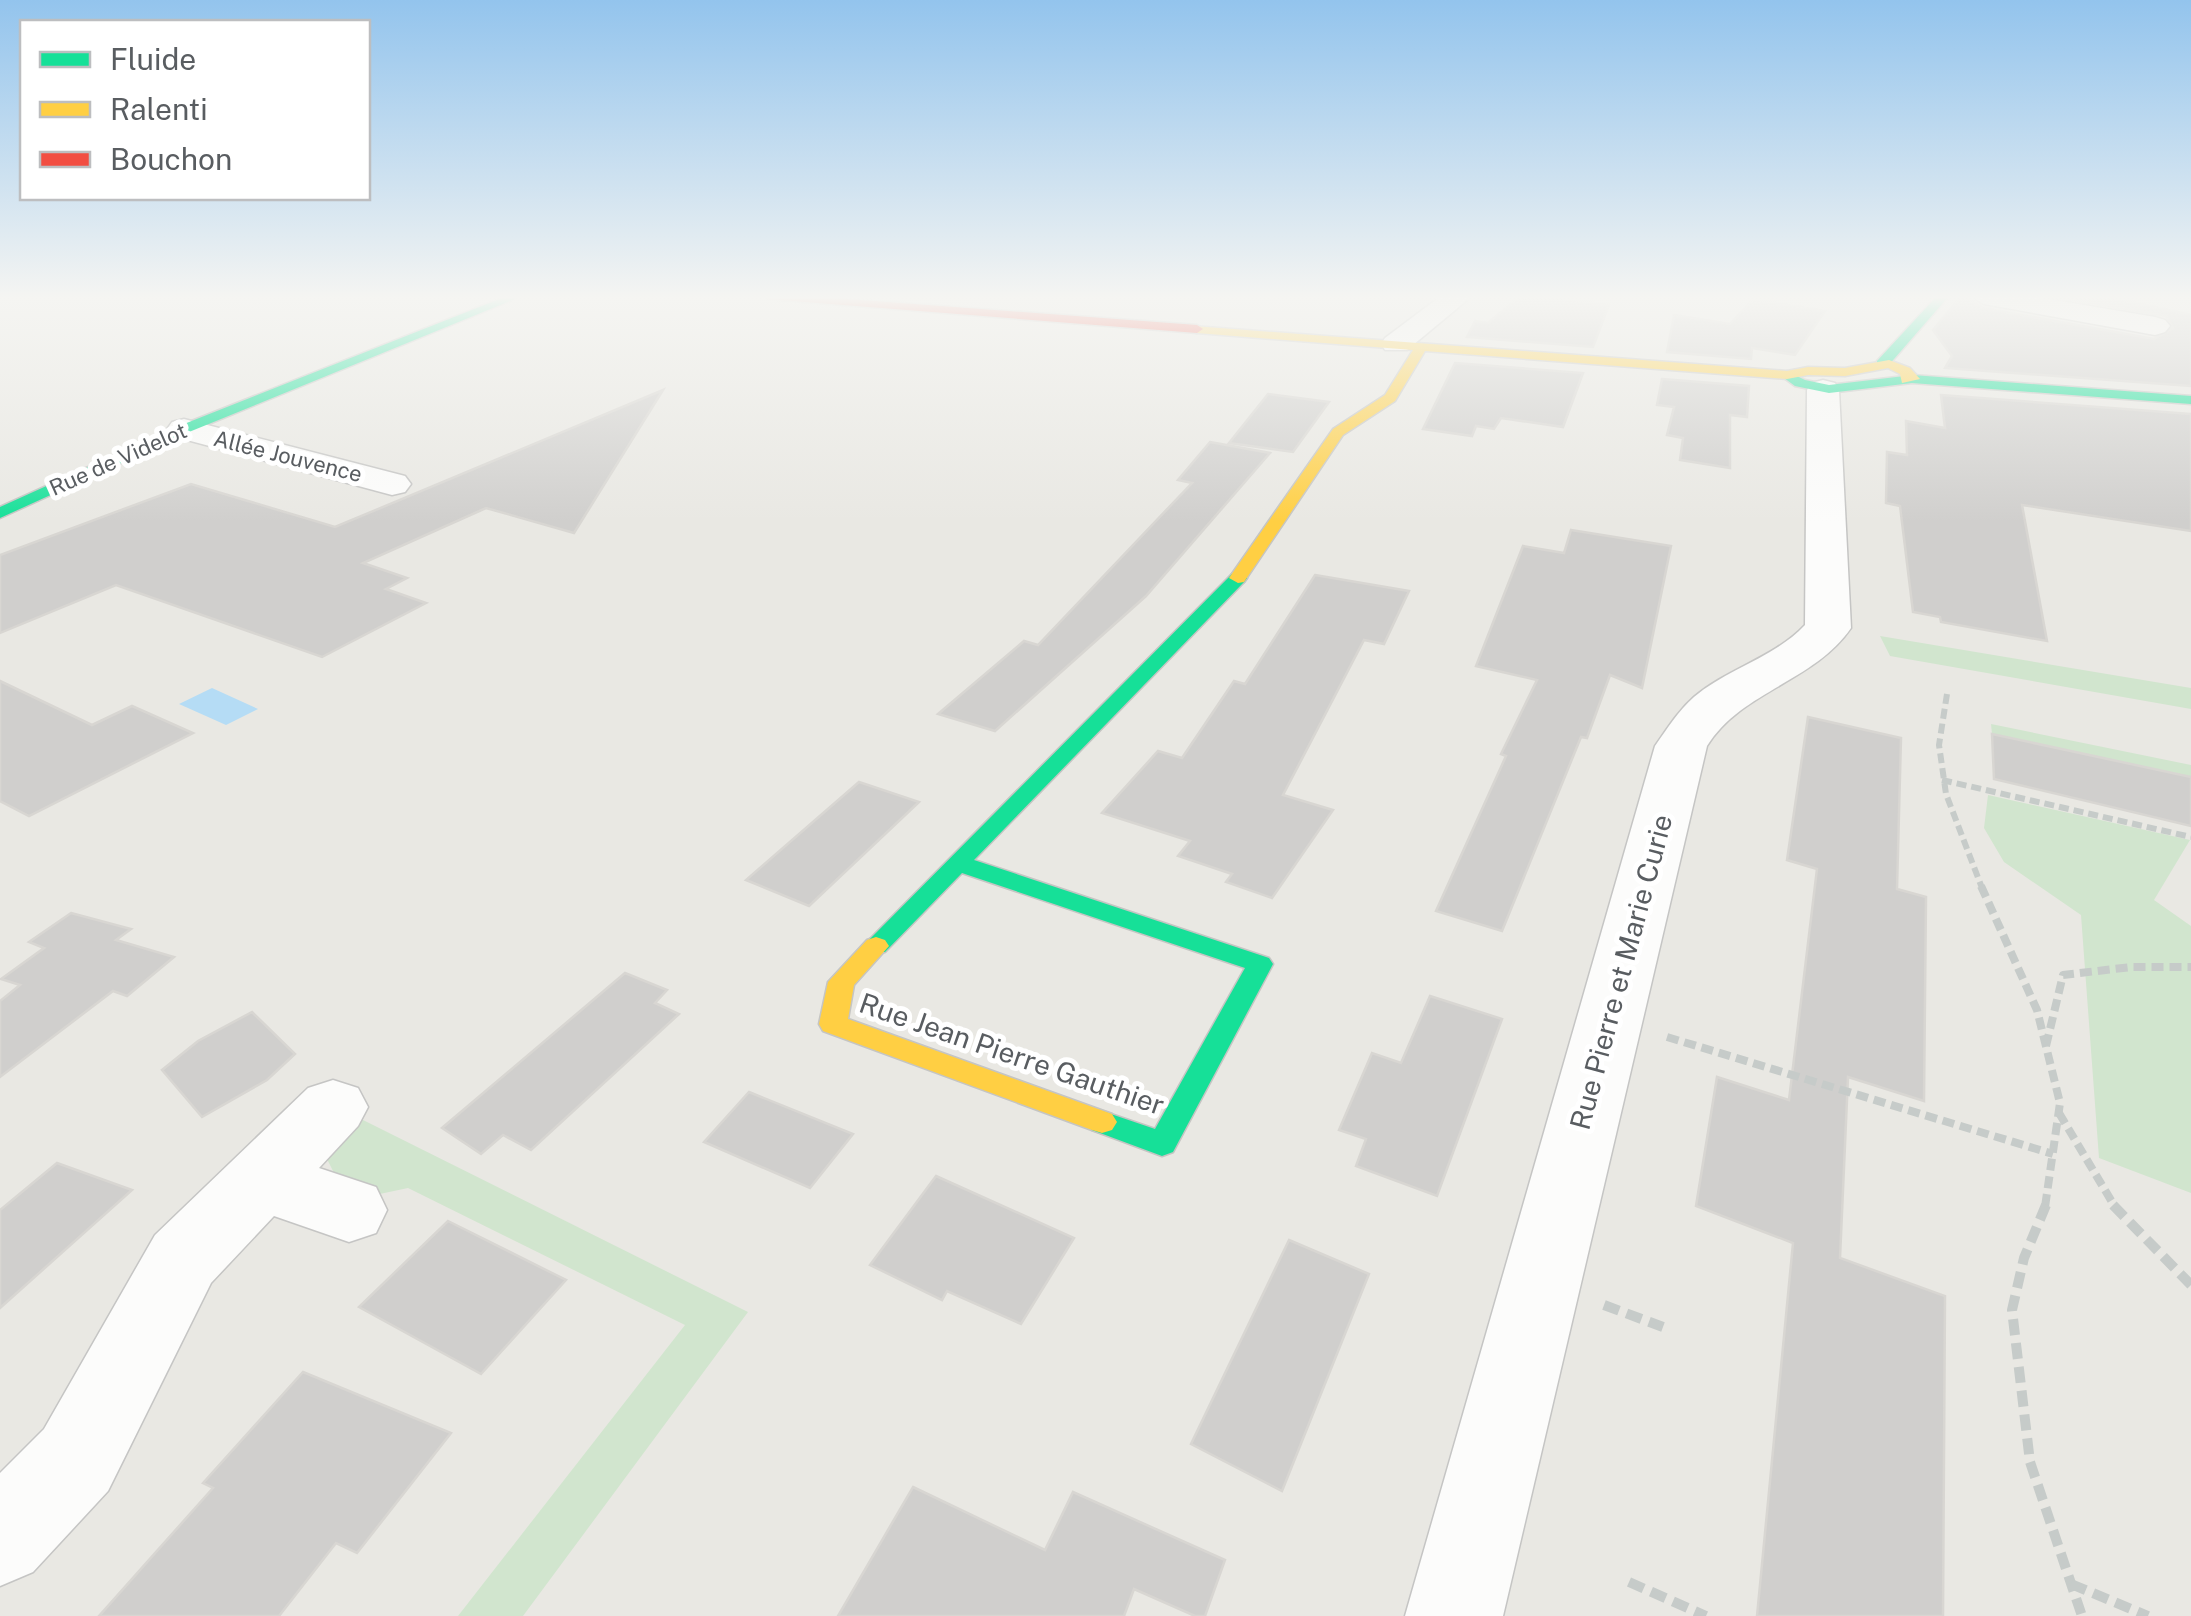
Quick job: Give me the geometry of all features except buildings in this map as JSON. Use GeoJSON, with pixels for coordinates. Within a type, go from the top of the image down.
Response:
{"type":"FeatureCollection","features":[{"type":"Feature","properties":{"kind":"street","name":"Rue de Videlot"},"geometry":{"type":"LineString","coordinates":[[0,513],[184,429],[328,371]]}},
{"type":"Feature","properties":{"kind":"street","name":"Rue Jean Pierre Gauthier"},"geometry":{"type":"LineString","coordinates":[[960,864],[1260,964],[1162,1144],[833,1024],[842,982],[1242,573],[1338,432],[1390,398],[1400,371]]}},
{"type":"Feature","properties":{"kind":"street"},"geometry":{"type":"LineString","coordinates":[[1684,371],[1805,383],[1913,378],[2191,400]]}},
{"type":"Feature","properties":{"kind":"street"},"geometry":{"type":"LineString","coordinates":[[1805,371],[1805,383]]}},
{"type":"Feature","properties":{"kind":"street"},"geometry":{"type":"LineString","coordinates":[[1906,371],[1913,378]]}},
{"type":"Feature","properties":{"kind":"street","name":"Rue Pierre et Marie Curie"},"geometry":{"type":"LineString","coordinates":[[1454,1616],[1682,746],[1694,721],[1718,698],[1816,644],[1828,628],[1805,383]]}},
{"type":"Feature","properties":{"kind":"street","name":"Allée Jouvence"},"geometry":{"type":"LineString","coordinates":[[184,429],[392,484]]}},
{"type":"Feature","properties":{"kind":"street"},"geometry":{"type":"LineString","coordinates":[[0,1539],[76,1460],[183,1259],[333,1107]]}},
{"type":"Feature","properties":{"kind":"street"},"geometry":{"type":"LineString","coordinates":[[262,1180],[349,1210]]}},
{"type":"Feature","properties":{"kind":"path"},"geometry":{"type":"LineString","coordinates":[[1946,694],[1939,746],[1942,780],[1979,881],[2037,1010],[2060,1102],[2049,1197],[2024,1258],[2012,1310],[2030,1462],[2082,1616]]}},
{"type":"Feature","properties":{"kind":"path"},"geometry":{"type":"LineString","coordinates":[[1942,780],[2191,838]]}},
{"type":"Feature","properties":{"kind":"path"},"geometry":{"type":"LineString","coordinates":[[2046,1048],[2063,975],[2130,967],[2191,967]]}},
{"type":"Feature","properties":{"kind":"path"},"geometry":{"type":"LineString","coordinates":[[1652,1032],[2054,1154]]}},
{"type":"Feature","properties":{"kind":"path"},"geometry":{"type":"LineString","coordinates":[[2058,1112],[2114,1205],[2191,1284]]}},
{"type":"Feature","properties":{"kind":"path"},"geometry":{"type":"LineString","coordinates":[[1628,1582],[1706,1616]]}},
{"type":"Feature","properties":{"kind":"path"},"geometry":{"type":"LineString","coordinates":[[2071,1584],[2148,1616]]}},
{"type":"Feature","properties":{"kind":"green space"},"geometry":{"type":"Polygon","coordinates":[[[1880,636],[2191,688],[2191,709],[1890,656],[1880,636]]]}},
{"type":"Feature","properties":{"kind":"green space"},"geometry":{"type":"Polygon","coordinates":[[[1991,724],[2191,765],[2191,778],[1992,734],[1991,724]]]}},
{"type":"Feature","properties":{"kind":"green space"},"geometry":{"type":"Polygon","coordinates":[[[1988,795],[2190,840],[2154,900],[2191,926],[2191,1193],[2099,1158],[2081,915],[2004,862],[1984,828],[1988,795]]]}},
{"type":"Feature","properties":{"kind":"green space"},"geometry":{"type":"Polygon","coordinates":[[[355,1116],[748,1312],[523,1616],[458,1616],[685,1325],[408,1188],[375,1195],[338,1181],[322,1149],[355,1116]]]}},
{"type":"Feature","properties":{"kind":"water"},"geometry":{"type":"Polygon","coordinates":[[[212,688],[258,709],[226,725],[179,704],[212,688]]]}},
{"type":"Feature","properties":{"kind":"traffic: fast"},"geometry":{"type":"LineString","coordinates":[[0,513],[184,429],[328,371]]}},
{"type":"Feature","properties":{"kind":"traffic: fast"},"geometry":{"type":"LineString","coordinates":[[1787,375],[1800,383],[1829,389],[1907,380]]}},
{"type":"Feature","properties":{"kind":"traffic: fast"},"geometry":{"type":"LineString","coordinates":[[1913,379],[2191,400]]}},
{"type":"Feature","properties":{"kind":"traffic: fast"},"geometry":{"type":"LineString","coordinates":[[876,946],[1238,578]]}},
{"type":"Feature","properties":{"kind":"traffic: fast"},"geometry":{"type":"LineString","coordinates":[[960,864],[1260,964],[1162,1144],[1102,1122]]}},
{"type":"Feature","properties":{"kind":"traffic: slow"},"geometry":{"type":"LineString","coordinates":[[1238,578],[1338,432],[1390,398],[1406,371]]}},
{"type":"Feature","properties":{"kind":"traffic: slow"},"geometry":{"type":"LineString","coordinates":[[1741,371],[1787,375],[1806,371]]}},
{"type":"Feature","properties":{"kind":"traffic: slow"},"geometry":{"type":"LineString","coordinates":[[1823,371],[1848,371]]}},
{"type":"Feature","properties":{"kind":"traffic: slow"},"geometry":{"type":"LineString","coordinates":[[1905,371],[1913,379],[1907,380]]}},
{"type":"Feature","properties":{"kind":"traffic: slow"},"geometry":{"type":"LineString","coordinates":[[876,946],[841,982],[833,1024],[1102,1122]]}}]}
